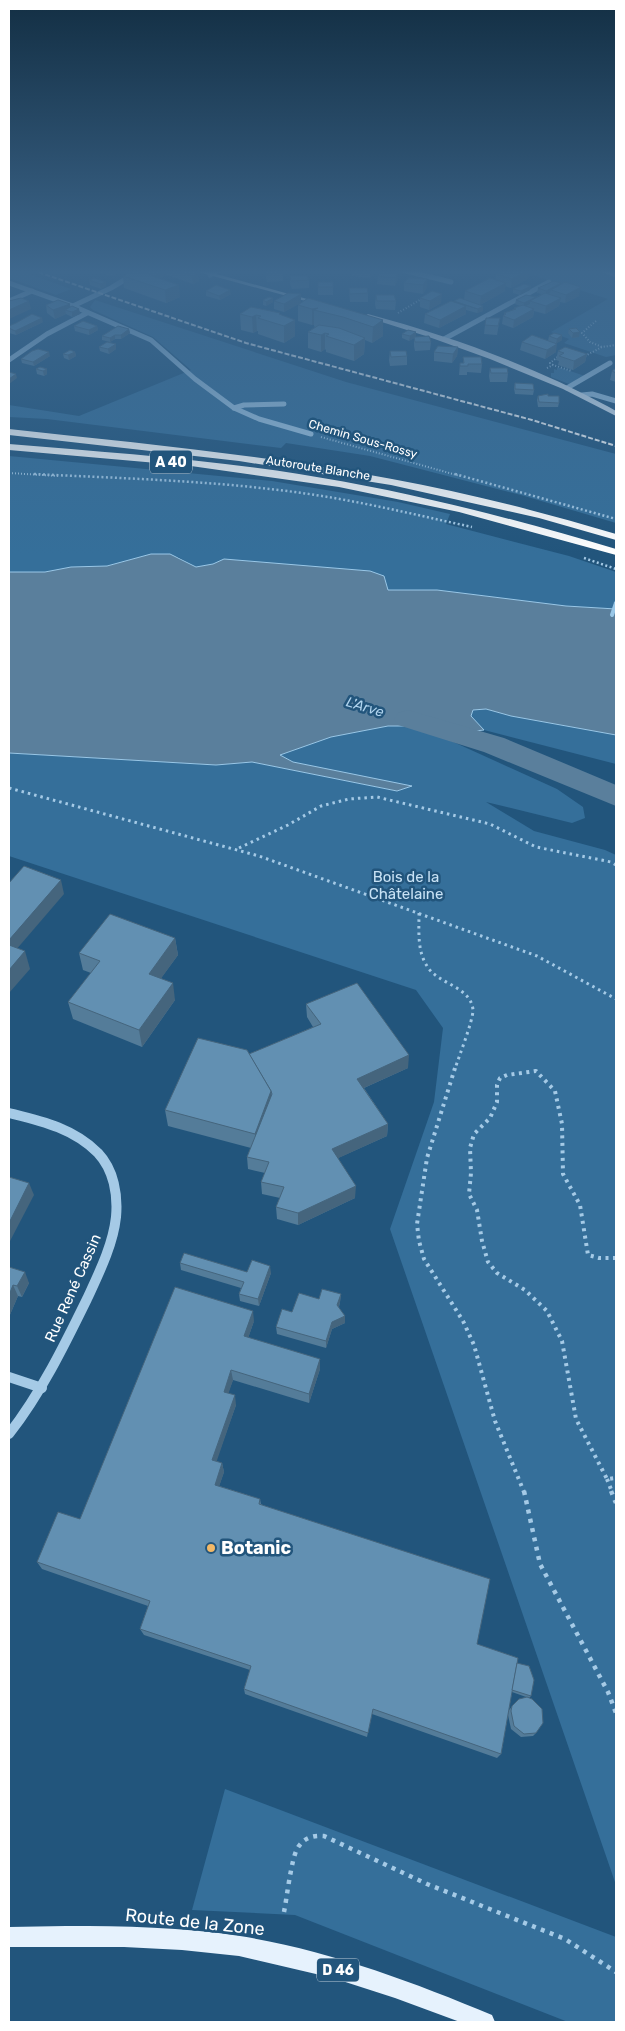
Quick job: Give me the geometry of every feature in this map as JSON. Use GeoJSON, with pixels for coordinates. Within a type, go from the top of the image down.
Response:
{"type":"FeatureCollection","features":[{"type":"Feature","properties":{"kind":"highway"},"geometry":{"type":"LineString","coordinates":[[9,425],[205,448],[333,470]]}},
{"type":"Feature","properties":{"kind":"highway","name":"Autoroute Blanche"},"geometry":{"type":"LineString","coordinates":[[9,433],[140,446],[333,470],[476,498],[616,537]]}},
{"type":"Feature","properties":{"kind":"highway","name":"Autoroute Blanche"},"geometry":{"type":"LineString","coordinates":[[9,447],[196,464],[333,483],[470,510],[616,552]]}},
{"type":"Feature","properties":{"kind":"main road"},"geometry":{"type":"LineString","coordinates":[[510,365],[564,389],[616,420]]}},
{"type":"Feature","properties":{"kind":"main road"},"geometry":{"type":"LineString","coordinates":[[564,389],[582,395],[616,414]]}},
{"type":"Feature","properties":{"kind":"main road","name":"Route de la Zone"},"geometry":{"type":"LineString","coordinates":[[9,1937],[125,1937],[240,1946],[322,1965],[379,1982],[434,2001],[485,2022]]}},
{"type":"Feature","properties":{"kind":"street","name":"Chemin Sous-Rossy"},"geometry":{"type":"LineString","coordinates":[[179,365],[234,408],[259,419],[311,434]]}},
{"type":"Feature","properties":{"kind":"street"},"geometry":{"type":"LineString","coordinates":[[564,389],[589,377],[607,365]]}},
{"type":"Feature","properties":{"kind":"street"},"geometry":{"type":"LineString","coordinates":[[582,395],[592,394],[616,401]]}},
{"type":"Feature","properties":{"kind":"street"},"geometry":{"type":"LineString","coordinates":[[234,408],[244,405],[284,404]]}},
{"type":"Feature","properties":{"kind":"street","name":"Rue René Cassin"},"geometry":{"type":"LineString","coordinates":[[9,1113],[61,1129],[77,1136],[92,1148],[109,1169],[117,1198],[115,1228],[106,1256],[42,1388],[29,1409],[9,1434]]}},
{"type":"Feature","properties":{"kind":"street"},"geometry":{"type":"LineString","coordinates":[[9,1377],[42,1388]]}},
{"type":"Feature","properties":{"kind":"path"},"geometry":{"type":"LineString","coordinates":[[545,369],[553,365]]}},
{"type":"Feature","properties":{"kind":"path"},"geometry":{"type":"LineString","coordinates":[[556,365],[589,377]]}},
{"type":"Feature","properties":{"kind":"path","name":"Chemin Sous-Rossy"},"geometry":{"type":"LineString","coordinates":[[311,434],[616,520]]}},
{"type":"Feature","properties":{"kind":"path"},"geometry":{"type":"LineString","coordinates":[[9,473],[222,484],[334,498],[480,529]]}},
{"type":"Feature","properties":{"kind":"path"},"geometry":{"type":"LineString","coordinates":[[580,557],[616,569]]}},
{"type":"Feature","properties":{"kind":"path"},"geometry":{"type":"LineString","coordinates":[[9,788],[238,849],[537,956],[616,999]]}},
{"type":"Feature","properties":{"kind":"path"},"geometry":{"type":"LineString","coordinates":[[238,849],[288,825],[321,806],[349,799],[377,797],[490,824],[536,846],[610,862],[616,865]]}},
{"type":"Feature","properties":{"kind":"path"},"geometry":{"type":"LineString","coordinates":[[420,913],[419,937],[428,969],[465,993],[470,998],[473,1012],[427,1158],[417,1224],[419,1241],[424,1259],[463,1321],[474,1345],[494,1421],[523,1486],[540,1564],[608,1692],[616,1713]]}},
{"type":"Feature","properties":{"kind":"path"},"geometry":{"type":"LineString","coordinates":[[616,1258],[599,1258],[588,1255],[580,1205],[563,1174],[562,1124],[554,1092],[536,1071],[507,1075],[500,1078],[497,1085],[497,1102],[490,1118],[474,1134],[470,1148],[472,1174],[469,1194],[477,1210],[482,1241],[488,1262],[497,1273],[525,1290],[547,1311],[562,1341],[576,1419],[607,1479],[616,1503]]}},
{"type":"Feature","properties":{"kind":"path"},"geometry":{"type":"LineString","coordinates":[[607,1479],[616,1478]]}},
{"type":"Feature","properties":{"kind":"path"},"geometry":{"type":"LineString","coordinates":[[284,1912],[297,1849],[304,1840],[314,1835],[324,1836],[427,1884],[565,1939],[616,1972]]}},
{"type":"Feature","properties":{"kind":"green space"},"geometry":{"type":"Polygon","coordinates":[[[185,365],[293,365],[346,382],[616,454],[616,523],[521,495],[370,456],[286,443],[281,448],[47,419],[9,417],[9,405],[79,416],[191,370],[185,365]]]}},
{"type":"Feature","properties":{"kind":"green space"},"geometry":{"type":"Polygon","coordinates":[[[557,368],[585,376],[569,384],[551,377],[551,373],[554,373],[554,369],[557,370],[557,368]]]}},
{"type":"Feature","properties":{"kind":"green space"},"geometry":{"type":"Polygon","coordinates":[[[9,456],[272,481],[398,502],[450,514],[446,524],[569,556],[616,572],[616,609],[566,606],[437,590],[388,590],[224,559],[214,564],[196,567],[178,557],[151,554],[107,566],[71,567],[45,572],[9,572],[9,456]]]}},
{"type":"Feature","properties":{"kind":"green space"},"geometry":{"type":"Polygon","coordinates":[[[486,709],[511,716],[616,735],[616,764],[484,730],[471,716],[473,710],[486,709]]]}},
{"type":"Feature","properties":{"kind":"green space","name":"Bois de la Châtelaine"},"geometry":{"type":"Polygon","coordinates":[[[388,726],[415,726],[557,789],[583,807],[585,818],[572,823],[486,802],[534,831],[605,850],[616,855],[616,1885],[390,1229],[434,1102],[443,1028],[416,990],[9,856],[9,753],[216,765],[252,762],[397,791],[411,786],[293,762],[280,755],[331,737],[388,726]]]}},
{"type":"Feature","properties":{"kind":"green space"},"geometry":{"type":"Polygon","coordinates":[[[225,1789],[616,1937],[616,2022],[568,2022],[295,1915],[192,1910],[225,1789]]]}},
{"type":"Feature","properties":{"kind":"water"},"geometry":{"type":"Polygon","coordinates":[[[151,554],[170,554],[196,567],[213,564],[224,559],[370,571],[384,576],[388,590],[437,590],[566,606],[616,609],[616,735],[511,716],[486,709],[473,710],[471,716],[484,730],[438,735],[415,726],[388,726],[331,737],[280,755],[293,762],[412,786],[397,791],[252,762],[216,765],[9,753],[9,572],[45,572],[71,567],[107,566],[151,554]]]}},
{"type":"Feature","properties":{"kind":"building"},"geometry":{"type":"Polygon","coordinates":[[[40,367],[47,369],[43,371],[36,369],[40,367]]]}},
{"type":"Feature","properties":{"kind":"building"},"geometry":{"type":"Polygon","coordinates":[[[490,368],[507,368],[508,373],[491,373],[490,368]]]}},
{"type":"Feature","properties":{"kind":"building"},"geometry":{"type":"Polygon","coordinates":[[[9,372],[16,374],[9,379],[9,372]]]}},
{"type":"Feature","properties":{"kind":"building"},"geometry":{"type":"Polygon","coordinates":[[[515,383],[533,384],[534,390],[515,389],[515,383]]]}},
{"type":"Feature","properties":{"kind":"building"},"geometry":{"type":"Polygon","coordinates":[[[548,394],[548,396],[559,396],[559,403],[539,402],[538,396],[548,394]]]}},
{"type":"Feature","properties":{"kind":"building"},"geometry":{"type":"Polygon","coordinates":[[[24,866],[61,880],[9,940],[9,883],[24,866]]]}},
{"type":"Feature","properties":{"kind":"building"},"geometry":{"type":"Polygon","coordinates":[[[110,914],[175,938],[149,974],[173,983],[139,1030],[68,1002],[100,961],[79,953],[110,914]]]}},
{"type":"Feature","properties":{"kind":"building"},"geometry":{"type":"Polygon","coordinates":[[[9,945],[25,951],[9,970],[9,945]]]}},
{"type":"Feature","properties":{"kind":"building"},"geometry":{"type":"Polygon","coordinates":[[[357,983],[409,1055],[357,1079],[388,1124],[332,1149],[356,1186],[298,1213],[276,1207],[284,1187],[261,1182],[269,1162],[247,1157],[272,1094],[249,1054],[321,1024],[306,1004],[357,983]]]}},
{"type":"Feature","properties":{"kind":"building"},"geometry":{"type":"Polygon","coordinates":[[[198,1038],[247,1050],[271,1091],[255,1134],[165,1110],[198,1038]]]}},
{"type":"Feature","properties":{"kind":"building"},"geometry":{"type":"Polygon","coordinates":[[[9,1177],[29,1183],[9,1223],[9,1177]]]}},
{"type":"Feature","properties":{"kind":"building"},"geometry":{"type":"Polygon","coordinates":[[[184,1253],[247,1272],[252,1260],[270,1266],[258,1299],[239,1294],[244,1282],[180,1263],[184,1253]]]}},
{"type":"Feature","properties":{"kind":"building"},"geometry":{"type":"Polygon","coordinates":[[[9,1267],[25,1272],[17,1286],[13,1285],[9,1295],[9,1267]]]}},
{"type":"Feature","properties":{"kind":"building","name":"Botanic"},"geometry":{"type":"Polygon","coordinates":[[[175,1287],[253,1311],[244,1336],[320,1359],[309,1394],[231,1370],[224,1392],[235,1395],[212,1460],[222,1463],[215,1485],[260,1499],[259,1504],[490,1579],[477,1644],[518,1658],[501,1754],[373,1709],[368,1733],[244,1689],[251,1666],[140,1629],[150,1601],[37,1562],[58,1512],[80,1519],[175,1287]]]}},
{"type":"Feature","properties":{"kind":"building"},"geometry":{"type":"Polygon","coordinates":[[[322,1289],[341,1294],[337,1305],[345,1316],[332,1322],[326,1341],[276,1327],[282,1309],[292,1312],[299,1293],[319,1299],[322,1289]]]}},
{"type":"Feature","properties":{"kind":"building"},"geometry":{"type":"Polygon","coordinates":[[[517,1663],[529,1666],[534,1680],[531,1696],[512,1690],[517,1663]]]}},
{"type":"Feature","properties":{"kind":"building"},"geometry":{"type":"Polygon","coordinates":[[[527,1697],[532,1699],[542,1709],[543,1723],[536,1733],[524,1734],[514,1726],[511,1711],[512,1706],[519,1699],[527,1697]]]}},
{"type":"Feature","properties":{"kind":"waterway"},"geometry":{"type":"LineString","coordinates":[[612,615],[616,603]]}},
{"type":"Feature","properties":{"kind":"waterway","name":"L'Arve"},"geometry":{"type":"LineString","coordinates":[[408,719],[494,745],[616,796]]}},
{"type":"Feature","properties":{"kind":"railway"},"geometry":{"type":"LineString","coordinates":[[327,365],[532,420],[616,446]]}},
{"type":"Feature","properties":{"kind":"place","name":"Botanic"},"geometry":{"type":"Point","coordinates":[211,1548]}}]}
